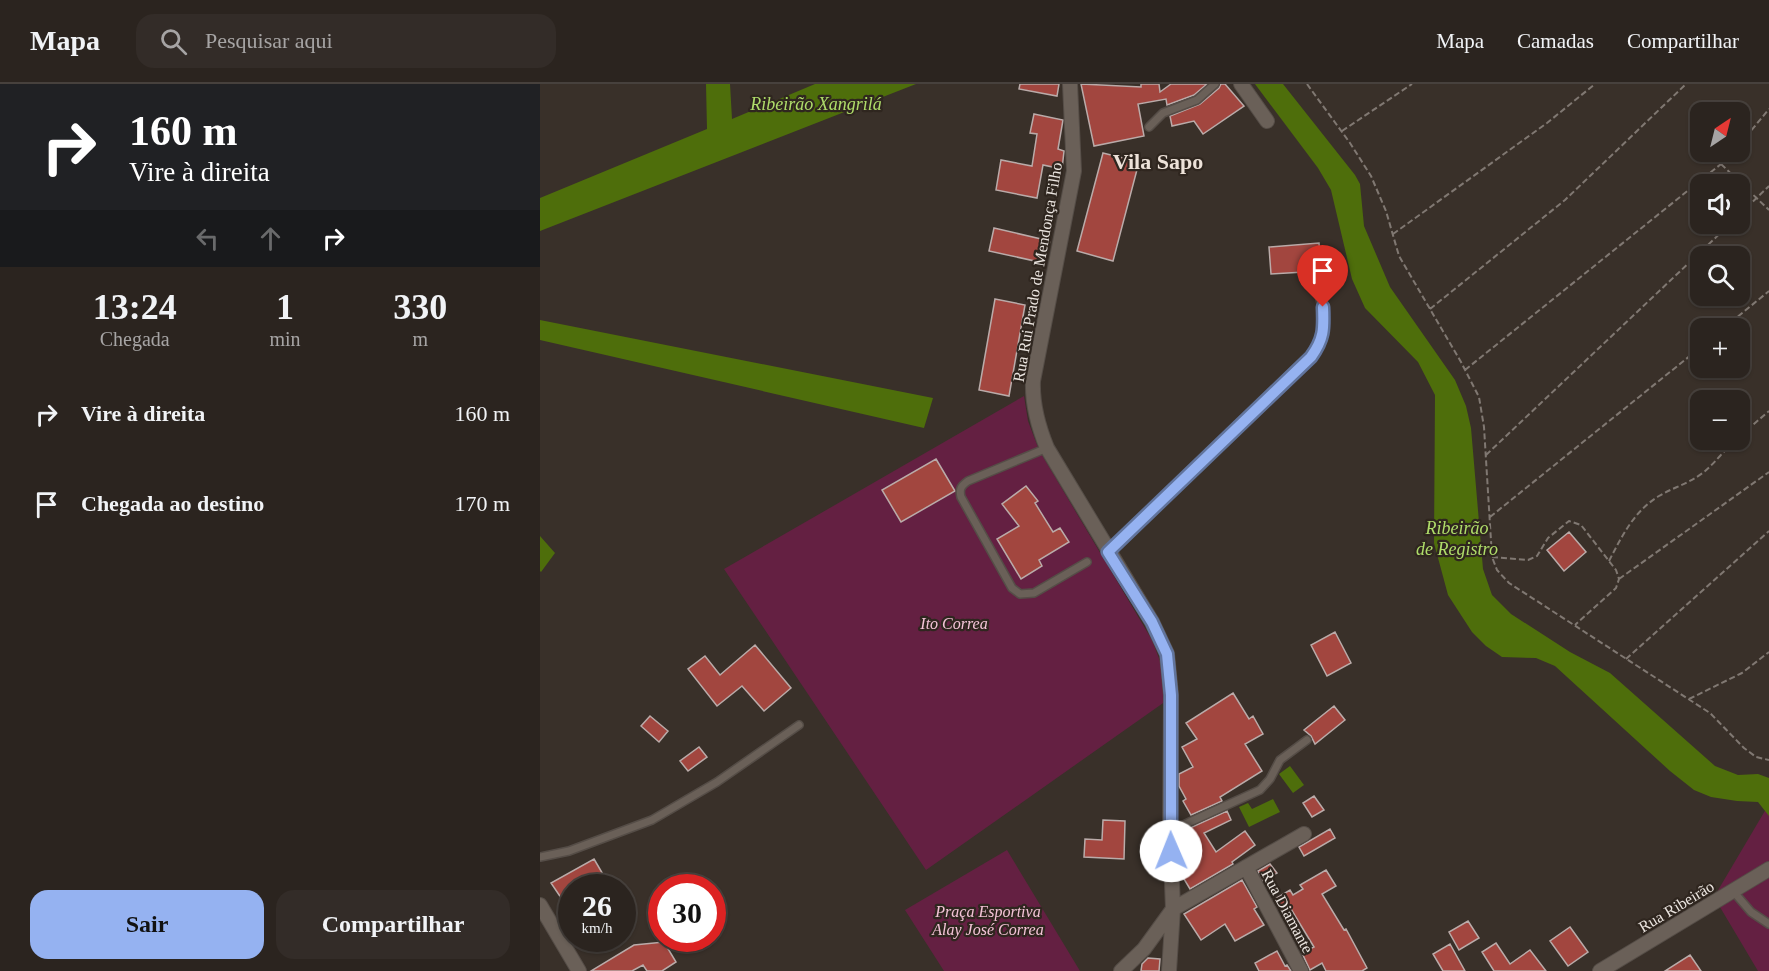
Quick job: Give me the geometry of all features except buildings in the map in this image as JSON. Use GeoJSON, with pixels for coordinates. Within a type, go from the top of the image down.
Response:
{"type":"FeatureCollection","features":[{"type":"Feature","properties":{"kind":"street","name":"Rua Rui Prado de Mendonça Filho"},"geometry":{"type":"LineString","coordinates":[[1070,84],[1074,171],[1033,381],[1034,410],[1047,448],[1156,630],[1167,654],[1171,695],[1170,831],[1173,909],[1169,971]]}},
{"type":"Feature","properties":{"kind":"street"},"geometry":{"type":"LineString","coordinates":[[1241,84],[1267,121]]}},
{"type":"Feature","properties":{"kind":"street"},"geometry":{"type":"LineString","coordinates":[[1121,971],[1144,949],[1173,909],[1304,834]]}},
{"type":"Feature","properties":{"kind":"street","name":"Rua Diamante"},"geometry":{"type":"LineString","coordinates":[[1246,867],[1301,971]]}},
{"type":"Feature","properties":{"kind":"street","name":"Rua Ribeirão"},"geometry":{"type":"LineString","coordinates":[[1600,971],[1769,869]]}},
{"type":"Feature","properties":{"kind":"street"},"geometry":{"type":"LineString","coordinates":[[540,905],[579,971]]}},
{"type":"Feature","properties":{"kind":"lane"},"geometry":{"type":"LineString","coordinates":[[1149,127],[1163,112],[1197,100],[1215,84]]}},
{"type":"Feature","properties":{"kind":"lane"},"geometry":{"type":"LineString","coordinates":[[1108,552],[1311,357],[1320,344],[1324,326],[1323,307],[1315,283]]}},
{"type":"Feature","properties":{"kind":"lane"},"geometry":{"type":"LineString","coordinates":[[1047,448],[968,482],[959,491],[961,497],[1012,588],[1020,594],[1034,593],[1087,562]]}},
{"type":"Feature","properties":{"kind":"lane"},"geometry":{"type":"LineString","coordinates":[[540,857],[569,851],[652,820],[717,783],[799,725]]}},
{"type":"Feature","properties":{"kind":"lane"},"geometry":{"type":"LineString","coordinates":[[1170,831],[1260,790],[1270,779],[1280,759],[1307,740]]}},
{"type":"Feature","properties":{"kind":"lane"},"geometry":{"type":"LineString","coordinates":[[1733,891],[1751,912],[1769,924]]}},
{"type":"Feature","properties":{"kind":"path"},"geometry":{"type":"LineString","coordinates":[[1307,84],[1342,131],[1371,176],[1386,211],[1399,256],[1479,397],[1486,455],[1492,557],[1497,570],[1509,583],[1720,721],[1744,748],[1756,757],[1769,760]]}},
{"type":"Feature","properties":{"kind":"path"},"geometry":{"type":"LineString","coordinates":[[1342,131],[1412,84]]}},
{"type":"Feature","properties":{"kind":"path"},"geometry":{"type":"LineString","coordinates":[[1393,234],[1547,123],[1595,84]]}},
{"type":"Feature","properties":{"kind":"path"},"geometry":{"type":"LineString","coordinates":[[1430,309],[1564,200],[1686,84]]}},
{"type":"Feature","properties":{"kind":"path"},"geometry":{"type":"LineString","coordinates":[[1750,132],[1769,109]]}},
{"type":"Feature","properties":{"kind":"path"},"geometry":{"type":"LineString","coordinates":[[1465,370],[1721,164],[1769,210]]}},
{"type":"Feature","properties":{"kind":"path"},"geometry":{"type":"LineString","coordinates":[[1750,205],[1769,186]]}},
{"type":"Feature","properties":{"kind":"path"},"geometry":{"type":"LineString","coordinates":[[1486,455],[1719,234]]}},
{"type":"Feature","properties":{"kind":"path"},"geometry":{"type":"LineString","coordinates":[[1736,318],[1769,291]]}},
{"type":"Feature","properties":{"kind":"path"},"geometry":{"type":"LineString","coordinates":[[1490,517],[1690,356]]}},
{"type":"Feature","properties":{"kind":"path"},"geometry":{"type":"LineString","coordinates":[[1750,427],[1769,411]]}},
{"type":"Feature","properties":{"kind":"path"},"geometry":{"type":"LineString","coordinates":[[1609,561],[1626,529],[1640,510],[1660,495],[1686,485],[1706,470],[1726,450]]}},
{"type":"Feature","properties":{"kind":"path"},"geometry":{"type":"LineString","coordinates":[[1618,579],[1769,472]]}},
{"type":"Feature","properties":{"kind":"path"},"geometry":{"type":"LineString","coordinates":[[1492,557],[1528,560],[1537,556],[1548,538],[1569,521],[1581,525],[1616,570],[1618,579],[1616,588],[1575,625]]}},
{"type":"Feature","properties":{"kind":"path"},"geometry":{"type":"LineString","coordinates":[[1626,659],[1769,531]]}},
{"type":"Feature","properties":{"kind":"path"},"geometry":{"type":"LineString","coordinates":[[1689,699],[1742,673],[1769,652]]}},
{"type":"Feature","properties":{"kind":"green space","name":"Ito Correa"},"geometry":{"type":"Polygon","coordinates":[[[1024,396],[1028,421],[1039,450],[1152,640],[1160,661],[1166,701],[926,870],[724,569],[1024,396]]]}},
{"type":"Feature","properties":{"kind":"green space"},"geometry":{"type":"Polygon","coordinates":[[[1769,804],[1769,971],[1758,971],[1714,897],[1769,804]]]}},
{"type":"Feature","properties":{"kind":"green space","name":"Praça Esportiva Alay José Correa"},"geometry":{"type":"Polygon","coordinates":[[[1007,850],[1080,971],[944,971],[905,910],[1007,850]]]}},
{"type":"Feature","properties":{"kind":"water","name":"Ribeirão Xangrilá"},"geometry":{"type":"Polygon","coordinates":[[[706,84],[730,84],[732,119],[815,84],[916,84],[540,231],[540,198],[707,129],[706,84]]]}},
{"type":"Feature","properties":{"kind":"water","name":"Ribeirão de Registro"},"geometry":{"type":"Polygon","coordinates":[[[1255,84],[1283,84],[1355,175],[1360,184],[1364,226],[1390,287],[1455,380],[1466,406],[1471,428],[1483,569],[1492,595],[1511,614],[1570,652],[1610,673],[1715,766],[1738,775],[1758,774],[1769,778],[1769,816],[1758,802],[1711,797],[1694,790],[1555,666],[1536,658],[1502,657],[1472,632],[1448,595],[1434,543],[1435,395],[1418,362],[1365,308],[1352,279],[1331,190],[1318,168],[1255,84]]]}},
{"type":"Feature","properties":{"kind":"water"},"geometry":{"type":"Polygon","coordinates":[[[540,320],[933,398],[924,428],[540,340],[540,320]]]}},
{"type":"Feature","properties":{"kind":"water"},"geometry":{"type":"Polygon","coordinates":[[[540,536],[555,553],[541,572],[540,571],[540,536]]]}},
{"type":"Feature","properties":{"kind":"water"},"geometry":{"type":"Polygon","coordinates":[[[1290,766],[1304,785],[1293,793],[1279,774],[1290,766]]]}},
{"type":"Feature","properties":{"kind":"water"},"geometry":{"type":"Polygon","coordinates":[[[1273,799],[1280,812],[1249,827],[1239,807],[1248,803],[1252,809],[1273,799]]]}},
{"type":"Feature","properties":{"kind":"district","name":"Vila Sapo"},"geometry":{"type":"Point","coordinates":[1158,161]}},
{"type":"Feature","properties":{"kind":"route"},"geometry":{"type":"LineString","coordinates":[[1171,851],[1171,695],[1167,654],[1152,622],[1108,552],[1311,357],[1320,344],[1324,326],[1323,307]]}}]}
